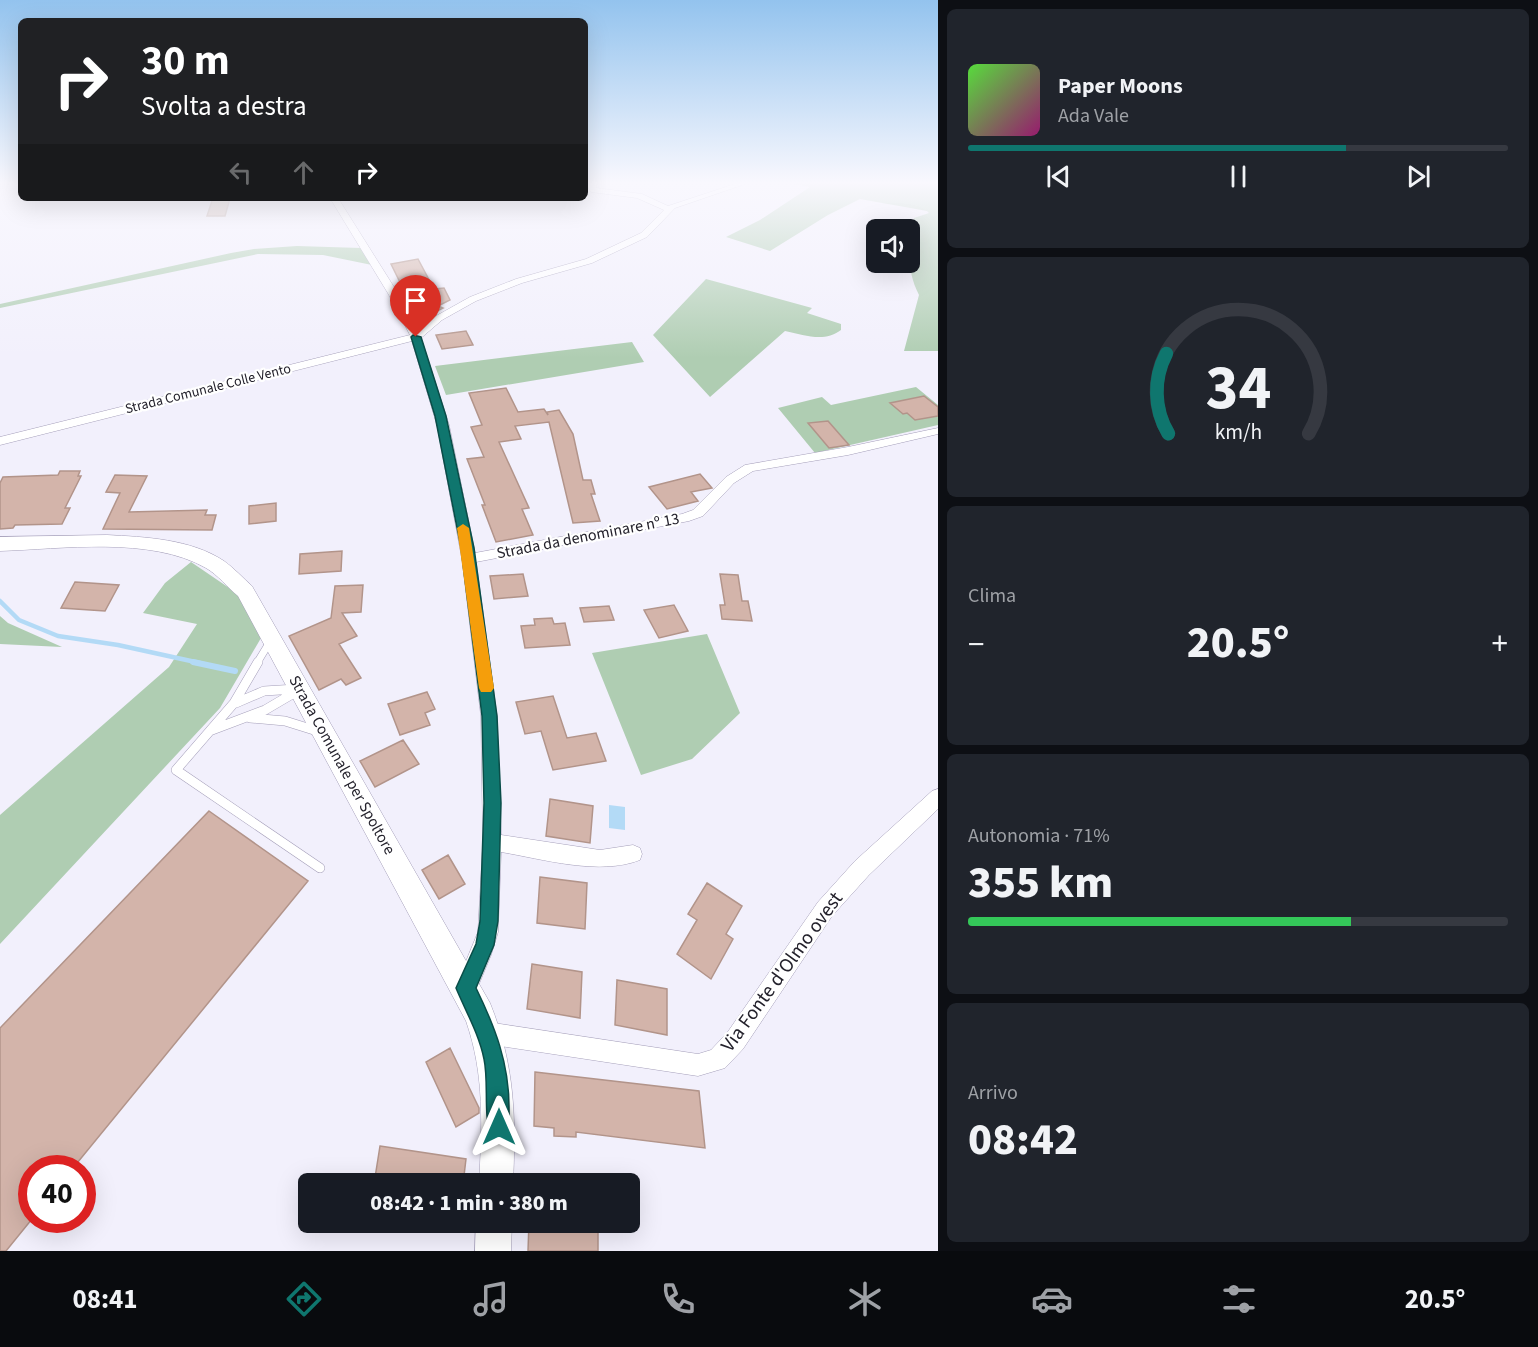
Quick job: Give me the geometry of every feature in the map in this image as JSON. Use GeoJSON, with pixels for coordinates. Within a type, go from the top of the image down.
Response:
{"type":"FeatureCollection","features":[{"type":"Feature","properties":{"kind":"street"},"geometry":{"type":"LineString","coordinates":[[361,241],[394,295],[416,337],[440,416],[469,559],[491,736],[492,842],[488,932],[481,955],[466,988]]}},
{"type":"Feature","properties":{"kind":"street"},"geometry":{"type":"LineString","coordinates":[[416,337],[439,318],[483,294],[519,281],[581,264],[632,241]]}},
{"type":"Feature","properties":{"kind":"street","name":"Strada Comunale Colle Vento"},"geometry":{"type":"LineString","coordinates":[[0,441],[416,337]]}},
{"type":"Feature","properties":{"kind":"street","name":"Strada da denominare nº 13"},"geometry":{"type":"LineString","coordinates":[[469,559],[684,519],[700,510],[730,480],[749,468],[848,451],[938,431]]}},
{"type":"Feature","properties":{"kind":"street","name":"Strada Comunale per Spoltore"},"geometry":{"type":"LineString","coordinates":[[0,544],[115,542],[162,546],[211,562],[245,591],[466,988],[487,1033],[498,1083],[496,1173]]}},
{"type":"Feature","properties":{"kind":"street","name":"Via Fonte d'Olmo ovest"},"geometry":{"type":"LineString","coordinates":[[487,1033],[698,1065],[717,1060],[735,1041],[831,902],[862,868],[938,797]]}},
{"type":"Feature","properties":{"kind":"street"},"geometry":{"type":"LineString","coordinates":[[492,842],[600,858],[633,854]]}},
{"type":"Feature","properties":{"kind":"street"},"geometry":{"type":"LineString","coordinates":[[493,1251],[494,1233]]}},
{"type":"Feature","properties":{"kind":"lane"},"geometry":{"type":"LineString","coordinates":[[272,639],[234,704],[176,770],[321,868]]}},
{"type":"Feature","properties":{"kind":"lane"},"geometry":{"type":"LineString","coordinates":[[234,704],[258,692],[278,688],[300,689]]}},
{"type":"Feature","properties":{"kind":"lane"},"geometry":{"type":"LineString","coordinates":[[211,730],[245,718],[300,689]]}},
{"type":"Feature","properties":{"kind":"lane"},"geometry":{"type":"LineString","coordinates":[[245,718],[285,721],[324,733]]}},
{"type":"Feature","properties":{"kind":"green space"},"geometry":{"type":"Polygon","coordinates":[[[740,241],[785,241],[770,251],[740,241]]]}},
{"type":"Feature","properties":{"kind":"green space"},"geometry":{"type":"Polygon","coordinates":[[[920,241],[938,241],[938,351],[904,351],[919,295],[912,273],[920,273],[920,241]]]}},
{"type":"Feature","properties":{"kind":"green space"},"geometry":{"type":"Polygon","coordinates":[[[297,246],[361,248],[372,265],[323,255],[258,254],[0,308],[0,304],[231,253],[297,246]]]}},
{"type":"Feature","properties":{"kind":"green space"},"geometry":{"type":"Polygon","coordinates":[[[706,279],[812,308],[807,313],[841,324],[841,330],[821,337],[785,331],[710,397],[653,335],[706,279]]]}},
{"type":"Feature","properties":{"kind":"green space"},"geometry":{"type":"Polygon","coordinates":[[[632,342],[644,362],[446,395],[435,366],[632,342]]]}},
{"type":"Feature","properties":{"kind":"green space"},"geometry":{"type":"Polygon","coordinates":[[[916,387],[938,405],[938,425],[815,453],[778,408],[822,397],[831,405],[916,387]]]}},
{"type":"Feature","properties":{"kind":"green space"},"geometry":{"type":"Polygon","coordinates":[[[191,562],[238,594],[261,638],[220,708],[0,944],[0,815],[169,667],[197,624],[143,613],[165,583],[191,562]]]}},
{"type":"Feature","properties":{"kind":"green space"},"geometry":{"type":"Polygon","coordinates":[[[0,616],[8,623],[62,647],[0,644],[0,616]]]}},
{"type":"Feature","properties":{"kind":"green space"},"geometry":{"type":"Polygon","coordinates":[[[707,634],[740,713],[692,759],[641,775],[592,653],[707,634]]]}},
{"type":"Feature","properties":{"kind":"water"},"geometry":{"type":"Polygon","coordinates":[[[609,805],[625,807],[625,830],[609,828],[609,805]]]}},
{"type":"Feature","properties":{"kind":"building"},"geometry":{"type":"Polygon","coordinates":[[[418,259],[434,289],[444,288],[450,300],[438,306],[443,308],[433,313],[432,316],[418,319],[391,264],[418,259]]]}},
{"type":"Feature","properties":{"kind":"building"},"geometry":{"type":"Polygon","coordinates":[[[466,331],[473,345],[442,349],[436,335],[466,331]]]}},
{"type":"Feature","properties":{"kind":"building"},"geometry":{"type":"Polygon","coordinates":[[[506,388],[518,412],[544,409],[548,415],[547,412],[559,410],[573,434],[583,480],[591,480],[595,494],[591,494],[600,521],[573,523],[549,422],[515,426],[521,439],[499,442],[529,508],[522,509],[533,535],[496,542],[482,505],[485,505],[467,459],[484,457],[471,427],[482,425],[469,393],[506,388]]]}},
{"type":"Feature","properties":{"kind":"building"},"geometry":{"type":"Polygon","coordinates":[[[924,396],[938,407],[938,416],[915,420],[890,403],[924,396]]]}},
{"type":"Feature","properties":{"kind":"building"},"geometry":{"type":"Polygon","coordinates":[[[828,421],[849,445],[829,448],[808,423],[828,421]]]}},
{"type":"Feature","properties":{"kind":"building"},"geometry":{"type":"Polygon","coordinates":[[[60,471],[80,471],[78,476],[81,476],[65,508],[70,508],[62,524],[15,525],[13,528],[0,529],[0,483],[3,477],[58,475],[60,471]]]}},
{"type":"Feature","properties":{"kind":"building"},"geometry":{"type":"Polygon","coordinates":[[[700,474],[712,488],[691,492],[698,501],[667,509],[649,487],[700,474]]]}},
{"type":"Feature","properties":{"kind":"building"},"geometry":{"type":"Polygon","coordinates":[[[115,475],[147,476],[129,512],[207,510],[205,515],[216,515],[212,530],[103,529],[120,493],[106,492],[115,475]]]}},
{"type":"Feature","properties":{"kind":"building"},"geometry":{"type":"Polygon","coordinates":[[[276,503],[276,521],[249,524],[249,506],[276,503]]]}},
{"type":"Feature","properties":{"kind":"building"},"geometry":{"type":"Polygon","coordinates":[[[342,551],[341,571],[299,574],[300,554],[342,551]]]}},
{"type":"Feature","properties":{"kind":"building"},"geometry":{"type":"Polygon","coordinates":[[[523,574],[528,596],[494,599],[490,576],[523,574]]]}},
{"type":"Feature","properties":{"kind":"building"},"geometry":{"type":"Polygon","coordinates":[[[720,574],[738,575],[742,601],[748,601],[752,621],[722,619],[720,605],[725,605],[720,574]]]}},
{"type":"Feature","properties":{"kind":"building"},"geometry":{"type":"Polygon","coordinates":[[[75,582],[119,585],[105,611],[61,608],[75,582]]]}},
{"type":"Feature","properties":{"kind":"building"},"geometry":{"type":"Polygon","coordinates":[[[363,585],[361,612],[342,613],[357,636],[339,644],[361,678],[346,685],[341,679],[319,690],[289,636],[331,618],[335,586],[363,585]]]}},
{"type":"Feature","properties":{"kind":"building"},"geometry":{"type":"Polygon","coordinates":[[[674,605],[688,631],[659,638],[644,610],[674,605]]]}},
{"type":"Feature","properties":{"kind":"building"},"geometry":{"type":"Polygon","coordinates":[[[609,606],[614,620],[584,622],[580,608],[609,606]]]}},
{"type":"Feature","properties":{"kind":"building"},"geometry":{"type":"Polygon","coordinates":[[[552,618],[554,624],[565,623],[570,645],[525,648],[521,626],[535,625],[534,619],[552,618]]]}},
{"type":"Feature","properties":{"kind":"building"},"geometry":{"type":"Polygon","coordinates":[[[427,692],[435,709],[425,713],[430,725],[400,735],[388,704],[427,692]]]}},
{"type":"Feature","properties":{"kind":"building"},"geometry":{"type":"Polygon","coordinates":[[[553,696],[567,738],[596,733],[606,761],[553,770],[541,731],[525,734],[516,702],[553,696]]]}},
{"type":"Feature","properties":{"kind":"building"},"geometry":{"type":"Polygon","coordinates":[[[403,740],[419,764],[375,787],[360,761],[403,740]]]}},
{"type":"Feature","properties":{"kind":"building"},"geometry":{"type":"Polygon","coordinates":[[[550,799],[593,806],[590,843],[546,836],[550,799]]]}},
{"type":"Feature","properties":{"kind":"building"},"geometry":{"type":"Polygon","coordinates":[[[209,811],[308,881],[84,1155],[18,1155],[18,1233],[21,1233],[6,1251],[0,1251],[0,1028],[209,811]]]}},
{"type":"Feature","properties":{"kind":"building"},"geometry":{"type":"Polygon","coordinates":[[[448,855],[465,884],[439,899],[422,870],[448,855]]]}},
{"type":"Feature","properties":{"kind":"building"},"geometry":{"type":"Polygon","coordinates":[[[540,877],[587,883],[585,929],[537,923],[540,877]]]}},
{"type":"Feature","properties":{"kind":"building"},"geometry":{"type":"Polygon","coordinates":[[[707,883],[742,906],[726,934],[733,939],[711,979],[677,954],[697,920],[688,914],[707,883]]]}},
{"type":"Feature","properties":{"kind":"building"},"geometry":{"type":"Polygon","coordinates":[[[532,964],[582,972],[580,1018],[527,1009],[532,964]]]}},
{"type":"Feature","properties":{"kind":"building"},"geometry":{"type":"Polygon","coordinates":[[[617,980],[667,989],[667,1035],[615,1025],[617,980]]]}},
{"type":"Feature","properties":{"kind":"building"},"geometry":{"type":"Polygon","coordinates":[[[450,1048],[479,1108],[479,1113],[456,1127],[426,1062],[450,1048]]]}},
{"type":"Feature","properties":{"kind":"building"},"geometry":{"type":"Polygon","coordinates":[[[535,1072],[699,1091],[705,1148],[576,1132],[576,1137],[554,1136],[554,1128],[534,1126],[535,1072]]]}},
{"type":"Feature","properties":{"kind":"building"},"geometry":{"type":"Polygon","coordinates":[[[380,1146],[466,1159],[464,1173],[376,1173],[380,1146]]]}},
{"type":"Feature","properties":{"kind":"building"},"geometry":{"type":"Polygon","coordinates":[[[529,1233],[598,1233],[598,1251],[528,1251],[529,1233]]]}},
{"type":"Feature","properties":{"kind":"waterway"},"geometry":{"type":"LineString","coordinates":[[0,601],[19,620],[58,636],[118,645],[200,663]]}},
{"type":"Feature","properties":{"kind":"waterway"},"geometry":{"type":"LineString","coordinates":[[193,662],[235,671]]}},
{"type":"Feature","properties":{"kind":"slow traffic"},"geometry":{"type":"LineString","coordinates":[[463,528],[473,580],[486,688]]}},
{"type":"Feature","properties":{"kind":"route"},"geometry":{"type":"LineString","coordinates":[[416,337],[440,416],[467,548],[489,716],[492,756],[492,842],[489,921],[485,945],[466,988],[487,1033],[495,1060],[499,1091],[499,1127]]}}]}
